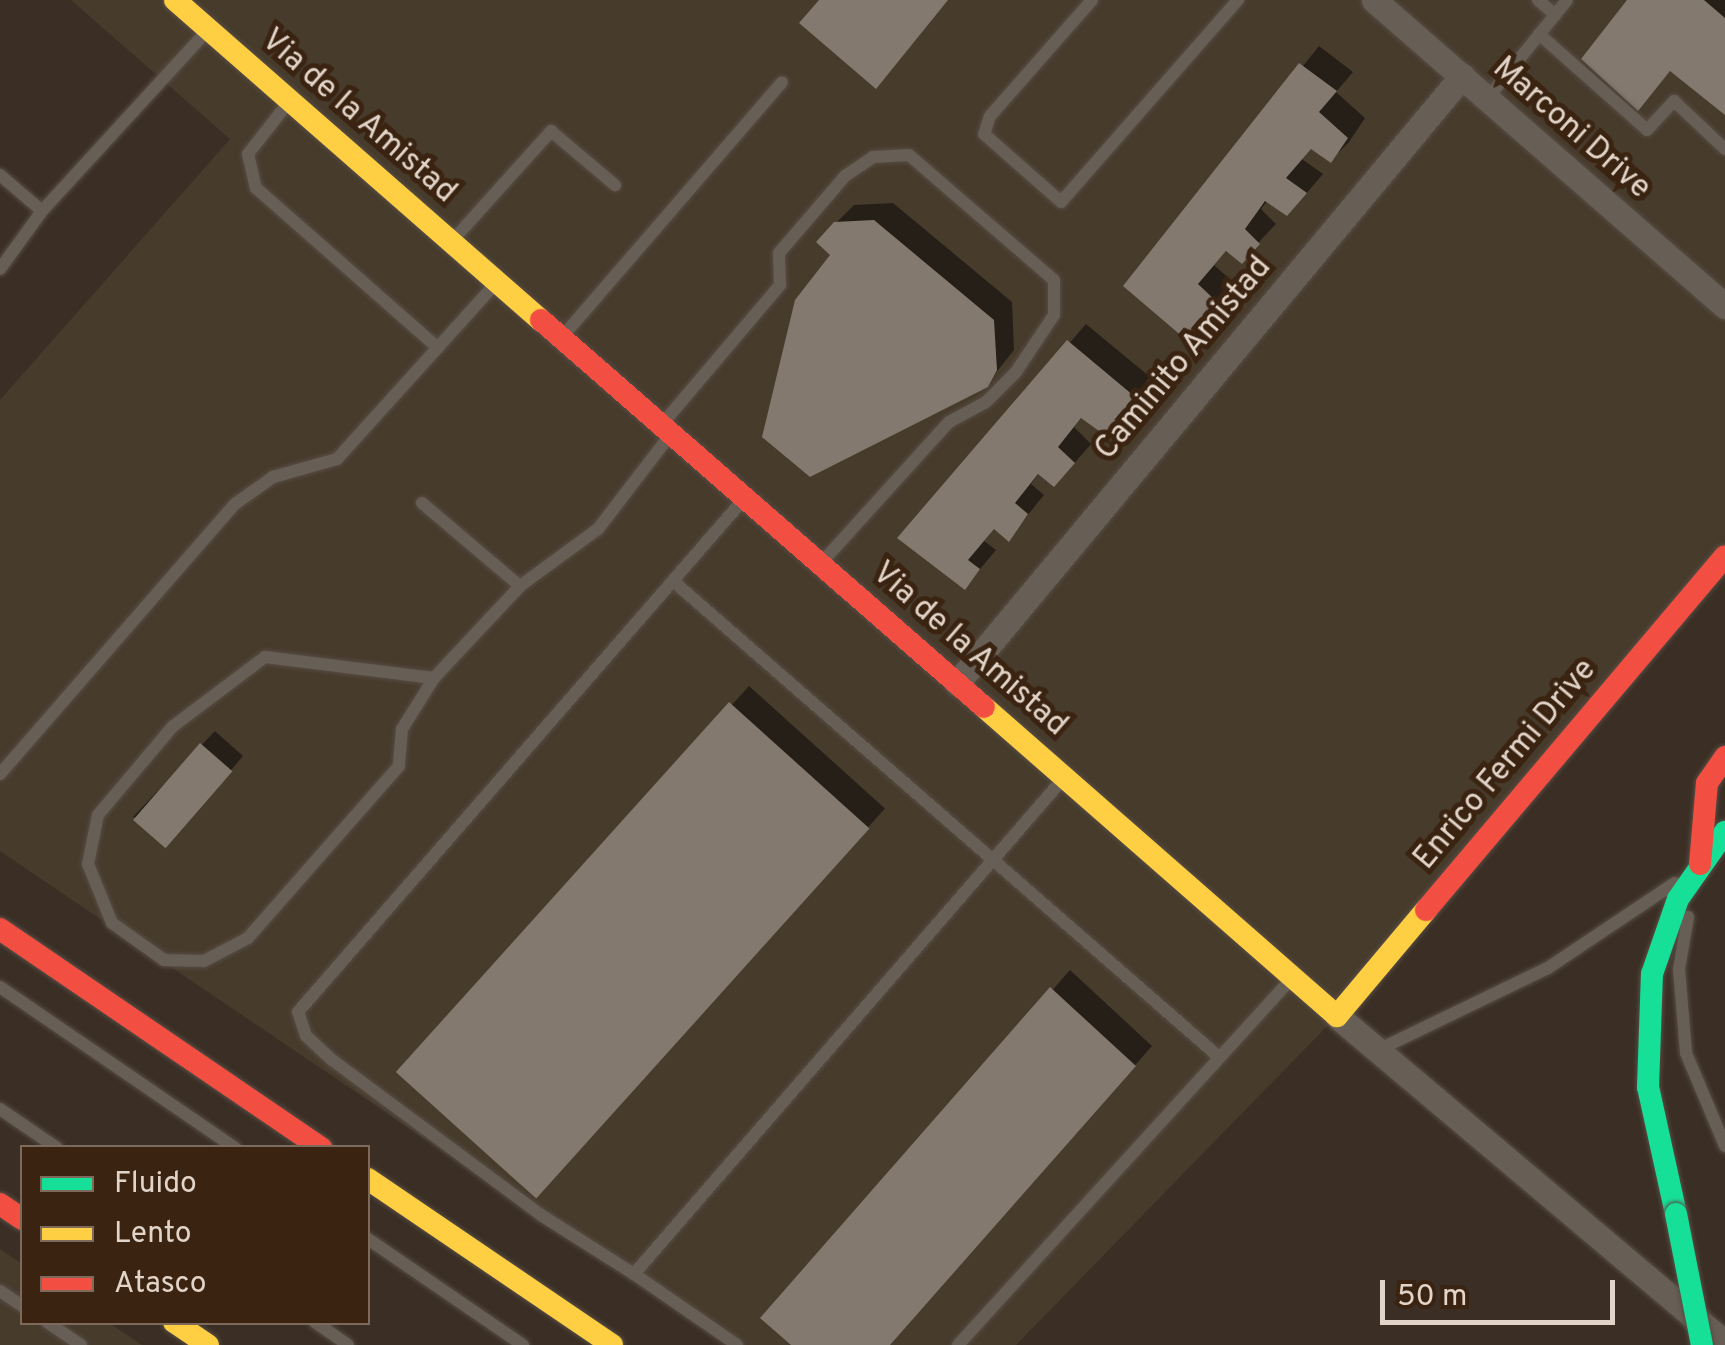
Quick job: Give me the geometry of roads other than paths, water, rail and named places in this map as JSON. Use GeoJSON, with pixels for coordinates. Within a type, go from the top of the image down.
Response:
{"type":"FeatureCollection","features":[{"type":"Feature","properties":{"kind":"main road","name":"Via de la Amistad"},"geometry":{"type":"LineString","coordinates":[[175,0],[1337,1016]]}},
{"type":"Feature","properties":{"kind":"main road","name":"Enrico Fermi Drive"},"geometry":{"type":"LineString","coordinates":[[1337,1016],[1725,556]]}},
{"type":"Feature","properties":{"kind":"main road"},"geometry":{"type":"LineString","coordinates":[[1700,866],[1706,783],[1725,757]]}},
{"type":"Feature","properties":{"kind":"main road"},"geometry":{"type":"LineString","coordinates":[[1702,1345],[1648,1086],[1646,1017],[1662,936],[1700,866],[1725,832]]}},
{"type":"Feature","properties":{"kind":"main road"},"geometry":{"type":"LineString","coordinates":[[0,929],[317,1145]]}},
{"type":"Feature","properties":{"kind":"main road"},"geometry":{"type":"LineString","coordinates":[[370,1180],[612,1345]]}},
{"type":"Feature","properties":{"kind":"main road"},"geometry":{"type":"LineString","coordinates":[[178,1325],[208,1345]]}},
{"type":"Feature","properties":{"kind":"street","name":"Marconi Drive"},"geometry":{"type":"LineString","coordinates":[[1374,0],[1725,306]]}},
{"type":"Feature","properties":{"kind":"street","name":"Caminito Amistad"},"geometry":{"type":"LineString","coordinates":[[957,682],[1462,76]]}},
{"type":"Feature","properties":{"kind":"street","name":"Via de la Amistad"},"geometry":{"type":"LineString","coordinates":[[1337,1016],[1725,1343]]}},
{"type":"Feature","properties":{"kind":"lane"},"geometry":{"type":"LineString","coordinates":[[1092,0],[990,116],[984,134],[1060,202],[1238,0]]}},
{"type":"Feature","properties":{"kind":"lane"},"geometry":{"type":"LineString","coordinates":[[1538,0],[1555,14]]}},
{"type":"Feature","properties":{"kind":"lane"},"geometry":{"type":"LineString","coordinates":[[1487,99],[1567,0]]}},
{"type":"Feature","properties":{"kind":"lane"},"geometry":{"type":"LineString","coordinates":[[0,269],[42,211],[208,29]]}},
{"type":"Feature","properties":{"kind":"lane"},"geometry":{"type":"LineString","coordinates":[[1539,34],[1647,130],[1674,102],[1725,149]]}},
{"type":"Feature","properties":{"kind":"lane"},"geometry":{"type":"LineString","coordinates":[[561,338],[782,82]]}},
{"type":"Feature","properties":{"kind":"lane"},"geometry":{"type":"LineString","coordinates":[[290,100],[248,154],[256,188],[438,348]]}},
{"type":"Feature","properties":{"kind":"lane"},"geometry":{"type":"LineString","coordinates":[[452,242],[551,131],[615,185]]}},
{"type":"Feature","properties":{"kind":"lane"},"geometry":{"type":"LineString","coordinates":[[434,678],[265,657],[172,727],[98,814],[88,864],[112,923],[164,960],[204,962],[248,938],[399,766],[402,729],[434,678],[520,586],[598,529],[666,429],[780,285],[779,253],[845,176],[873,157],[909,155],[1054,280],[1054,315],[1016,372],[986,402],[948,422],[820,564]]}},
{"type":"Feature","properties":{"kind":"lane"},"geometry":{"type":"LineString","coordinates":[[0,175],[42,211]]}},
{"type":"Feature","properties":{"kind":"lane"},"geometry":{"type":"LineString","coordinates":[[0,774],[235,504],[274,476],[338,460],[497,282]]}},
{"type":"Feature","properties":{"kind":"lane"},"geometry":{"type":"LineString","coordinates":[[737,1345],[332,1060],[306,1036],[298,1012],[745,498]]}},
{"type":"Feature","properties":{"kind":"lane"},"geometry":{"type":"LineString","coordinates":[[422,503],[520,586]]}},
{"type":"Feature","properties":{"kind":"lane"},"geometry":{"type":"LineString","coordinates":[[672,581],[1220,1057]]}},
{"type":"Feature","properties":{"kind":"lane"},"geometry":{"type":"LineString","coordinates":[[634,1274],[1065,778]]}},
{"type":"Feature","properties":{"kind":"lane"},"geometry":{"type":"LineString","coordinates":[[1378,1050],[1548,968],[1700,866]]}},
{"type":"Feature","properties":{"kind":"lane"},"geometry":{"type":"LineString","coordinates":[[1700,866],[1679,969],[1681,1016],[1696,1085],[1725,1146]]}},
{"type":"Feature","properties":{"kind":"lane"},"geometry":{"type":"LineString","coordinates":[[958,1345],[1292,977]]}},
{"type":"Feature","properties":{"kind":"lane"},"geometry":{"type":"LineString","coordinates":[[0,987],[231,1145]]}},
{"type":"Feature","properties":{"kind":"lane"},"geometry":{"type":"LineString","coordinates":[[0,1109],[53,1145]]}},
{"type":"Feature","properties":{"kind":"lane"},"geometry":{"type":"LineString","coordinates":[[370,1239],[523,1345]]}},
{"type":"Feature","properties":{"kind":"lane"},"geometry":{"type":"LineString","coordinates":[[51,1325],[81,1345]]}},
{"type":"Feature","properties":{"kind":"lane"},"geometry":{"type":"LineString","coordinates":[[319,1325],[348,1345]]}}]}
